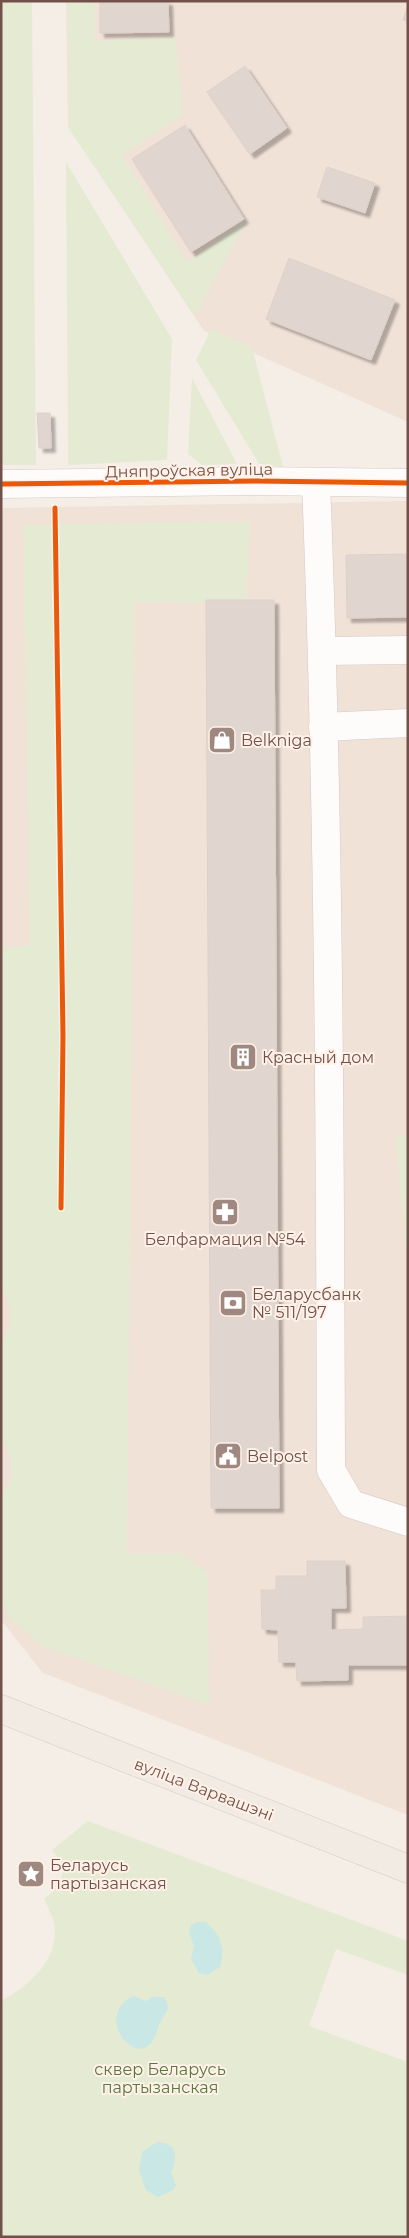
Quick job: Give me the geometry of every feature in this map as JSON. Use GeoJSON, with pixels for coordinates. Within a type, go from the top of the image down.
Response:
{"type":"FeatureCollection","features":[{"type":"Feature","properties":{"kind":"main road","name":"вуліца Варвашэні"},"geometry":{"type":"LineString","coordinates":[[1,1709],[408,1869]]}},
{"type":"Feature","properties":{"kind":"street"},"geometry":{"type":"LineString","coordinates":[[316,482],[323,652],[330,1102],[331,1470],[351,1504],[408,1522]]}},
{"type":"Feature","properties":{"kind":"street","name":"Дняпроўская вуліца"},"geometry":{"type":"LineString","coordinates":[[1,484],[408,483]]}},
{"type":"Feature","properties":{"kind":"street"},"geometry":{"type":"LineString","coordinates":[[323,652],[408,650]]}},
{"type":"Feature","properties":{"kind":"street"},"geometry":{"type":"LineString","coordinates":[[323,726],[408,723]]}},
{"type":"Feature","properties":{"kind":"shaded area"},"geometry":{"type":"Polygon","coordinates":[[[66,1],[408,1],[408,422],[204,331],[68,126],[66,1]]]}},
{"type":"Feature","properties":{"kind":"shaded area"},"geometry":{"type":"Polygon","coordinates":[[[408,501],[408,1815],[43,1673],[1,1620],[1,508],[408,501]]]}},
{"type":"Feature","properties":{"kind":"green space"},"geometry":{"type":"Polygon","coordinates":[[[1,1],[32,1],[36,465],[4,465],[1,462],[1,1]]]}},
{"type":"Feature","properties":{"kind":"green space"},"geometry":{"type":"Polygon","coordinates":[[[67,1],[95,1],[95,41],[175,37],[183,114],[122,155],[187,262],[246,222],[195,316],[69,129],[67,1]]]}},
{"type":"Feature","properties":{"kind":"green space"},"geometry":{"type":"Polygon","coordinates":[[[66,162],[172,339],[167,460],[68,465],[66,162]]]}},
{"type":"Feature","properties":{"kind":"green space"},"geometry":{"type":"Polygon","coordinates":[[[211,329],[252,347],[283,467],[259,464],[196,360],[211,329]]]}},
{"type":"Feature","properties":{"kind":"green space"},"geometry":{"type":"Polygon","coordinates":[[[192,378],[237,464],[202,465],[188,454],[192,378]]]}},
{"type":"Feature","properties":{"kind":"green space"},"geometry":{"type":"Polygon","coordinates":[[[250,521],[246,604],[135,602],[127,1553],[181,1553],[208,1573],[209,1705],[42,1646],[11,1619],[1,1605],[1,1498],[11,1480],[10,1452],[1,1439],[1,1343],[10,1325],[10,1305],[1,1288],[1,947],[30,946],[23,525],[250,521]]]}},
{"type":"Feature","properties":{"kind":"green space"},"geometry":{"type":"Polygon","coordinates":[[[408,1135],[408,1248],[406,1249],[396,1136],[408,1135]]]}},
{"type":"Feature","properties":{"kind":"green space","name":"сквер Беларусь партызанская"},"geometry":{"type":"Polygon","coordinates":[[[88,1821],[408,1941],[408,1975],[336,1949],[309,2026],[408,2062],[408,2237],[1,2237],[1,2001],[22,1988],[40,1970],[47,1959],[55,1936],[54,1923],[44,1898],[56,1888],[62,1877],[60,1864],[52,1850],[88,1821]]]}},
{"type":"Feature","properties":{"kind":"water"},"geometry":{"type":"Polygon","coordinates":[[[197,1922],[206,1922],[211,1927],[218,1937],[222,1948],[220,1967],[207,1975],[199,1973],[191,1959],[194,1946],[189,1932],[191,1925],[197,1922]]]}},
{"type":"Feature","properties":{"kind":"water"},"geometry":{"type":"Polygon","coordinates":[[[133,1996],[146,2001],[152,1997],[164,1997],[168,2004],[154,2039],[149,2045],[141,2049],[133,2047],[126,2042],[120,2034],[117,2024],[117,2014],[122,2004],[133,1996]]]}},
{"type":"Feature","properties":{"kind":"water"},"geometry":{"type":"Polygon","coordinates":[[[157,2142],[169,2145],[175,2152],[175,2162],[171,2173],[176,2185],[173,2190],[158,2197],[146,2190],[139,2171],[142,2152],[157,2142]]]}},
{"type":"Feature","properties":{"kind":"building"},"geometry":{"type":"Polygon","coordinates":[[[100,1],[168,1],[169,32],[100,33],[100,1]]]}},
{"type":"Feature","properties":{"kind":"building"},"geometry":{"type":"Polygon","coordinates":[[[408,6],[408,21],[403,20],[408,6]]]}},
{"type":"Feature","properties":{"kind":"building"},"geometry":{"type":"Polygon","coordinates":[[[245,66],[287,128],[250,154],[207,92],[245,66]]]}},
{"type":"Feature","properties":{"kind":"building"},"geometry":{"type":"Polygon","coordinates":[[[185,125],[244,219],[191,252],[132,159],[185,125]]]}},
{"type":"Feature","properties":{"kind":"building"},"geometry":{"type":"Polygon","coordinates":[[[327,167],[375,183],[365,213],[317,197],[327,167]]]}},
{"type":"Feature","properties":{"kind":"building"},"geometry":{"type":"Polygon","coordinates":[[[289,258],[395,300],[371,360],[266,319],[289,258]]]}},
{"type":"Feature","properties":{"kind":"building"},"geometry":{"type":"Polygon","coordinates":[[[37,413],[50,413],[51,448],[39,448],[37,413]]]}},
{"type":"Feature","properties":{"kind":"building"},"geometry":{"type":"Polygon","coordinates":[[[408,554],[408,617],[347,618],[346,555],[408,554]]]}},
{"type":"Feature","properties":{"kind":"building","name":"Красный дом"},"geometry":{"type":"Polygon","coordinates":[[[206,600],[274,600],[279,1508],[211,1508],[206,600]]]}},
{"type":"Feature","properties":{"kind":"building"},"geometry":{"type":"Polygon","coordinates":[[[307,1561],[345,1561],[346,1608],[331,1608],[331,1630],[363,1629],[363,1617],[408,1616],[408,1665],[348,1665],[348,1680],[297,1681],[296,1662],[279,1662],[278,1630],[262,1629],[261,1590],[276,1590],[276,1576],[307,1576],[307,1561]]]}},
{"type":"Feature","properties":{"kind":"cycle path"},"geometry":{"type":"LineString","coordinates":[[1,484],[257,481],[408,483]]}},
{"type":"Feature","properties":{"kind":"cycle path"},"geometry":{"type":"LineString","coordinates":[[55,508],[63,1036],[61,1208]]}},
{"type":"Feature","properties":{"kind":"place","name":"Belkniga"},"geometry":{"type":"Point","coordinates":[222,740]}},
{"type":"Feature","properties":{"kind":"place","name":"Красный дом"},"geometry":{"type":"Point","coordinates":[243,1057]}},
{"type":"Feature","properties":{"kind":"place","name":"Белфармация №54"},"geometry":{"type":"Point","coordinates":[225,1212]}},
{"type":"Feature","properties":{"kind":"place","name":"Беларусбанк № 511/197"},"geometry":{"type":"Point","coordinates":[233,1303]}},
{"type":"Feature","properties":{"kind":"place","name":"Belpost"},"geometry":{"type":"Point","coordinates":[228,1456]}},
{"type":"Feature","properties":{"kind":"place","name":"Беларусь партызанская"},"geometry":{"type":"Point","coordinates":[31,1874]}}]}
